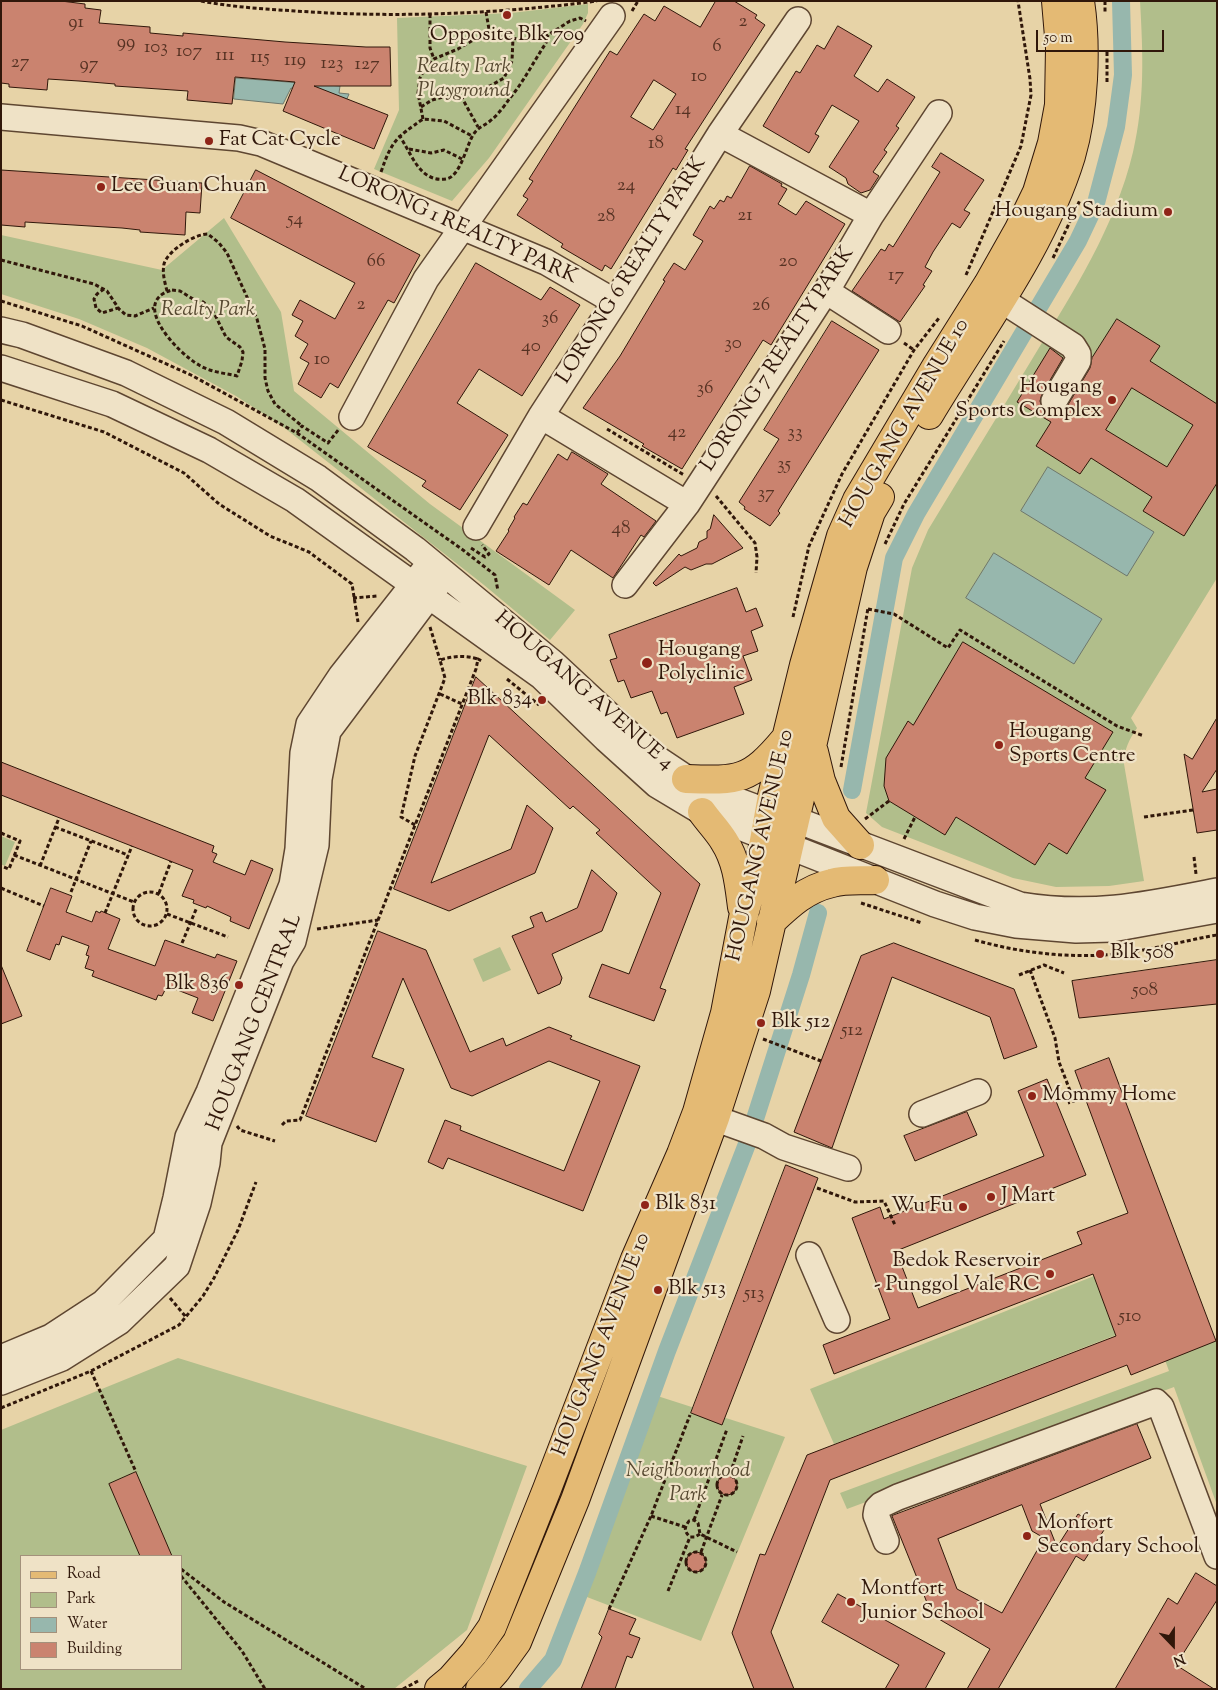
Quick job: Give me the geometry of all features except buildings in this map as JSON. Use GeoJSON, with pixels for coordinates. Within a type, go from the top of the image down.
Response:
{"type":"FeatureCollection","features":[{"type":"Feature","properties":{"kind":"main road","name":"HOUGANG AVENUE 10"},"geometry":{"type":"LineString","coordinates":[[480,1689],[517,1642],[575,1500],[714,1118],[756,991],[771,922],[786,737],[841,536],[857,500],[937,365],[988,284],[1019,229],[1037,192],[1052,143],[1059,105],[1060,48],[1056,1]]}},
{"type":"Feature","properties":{"kind":"main road","name":"HOUGANG AVENUE 10"},"geometry":{"type":"LineString","coordinates":[[439,1689],[451,1679],[474,1653],[492,1627],[635,1259],[681,1154],[714,1118],[724,1013],[743,918],[812,743],[853,567],[871,512],[1022,313],[1036,238],[1049,212],[1071,155],[1079,119],[1084,53],[1080,1]]}},
{"type":"Feature","properties":{"kind":"main road"},"geometry":{"type":"LineString","coordinates":[[686,779],[715,780],[741,777],[768,759],[786,737]]}},
{"type":"Feature","properties":{"kind":"main road"},"geometry":{"type":"LineString","coordinates":[[812,743],[821,781],[836,818],[864,830]]}},
{"type":"Feature","properties":{"kind":"main road"},"geometry":{"type":"LineString","coordinates":[[702,812],[724,840],[733,860],[738,879],[743,918]]}},
{"type":"Feature","properties":{"kind":"main road"},"geometry":{"type":"LineString","coordinates":[[771,922],[805,893],[833,882],[875,880]]}},
{"type":"Feature","properties":{"kind":"street"},"geometry":{"type":"LineString","coordinates":[[352,417],[426,279],[463,228],[604,9]]}},
{"type":"Feature","properties":{"kind":"street","name":"LORONG 6 REALTY PARK"},"geometry":{"type":"LineString","coordinates":[[471,536],[541,416],[720,134],[798,20]]}},
{"type":"Feature","properties":{"kind":"street","name":"LORONG 7 REALTY PARK"},"geometry":{"type":"LineString","coordinates":[[625,585],[687,504],[826,291],[871,215],[939,113]]}},
{"type":"Feature","properties":{"kind":"street","name":"LORONG 1 REALTY PARK"},"geometry":{"type":"LineString","coordinates":[[1,117],[239,138],[261,143],[546,262],[615,302]]}},
{"type":"Feature","properties":{"kind":"street"},"geometry":{"type":"LineString","coordinates":[[720,134],[871,215]]}},
{"type":"Feature","properties":{"kind":"street"},"geometry":{"type":"LineString","coordinates":[[826,291],[888,331]]}},
{"type":"Feature","properties":{"kind":"street"},"geometry":{"type":"LineString","coordinates":[[1022,313],[1073,346],[1078,354],[1078,361],[1054,401]]}},
{"type":"Feature","properties":{"kind":"street","name":"HOUGANG AVENUE 4"},"geometry":{"type":"LineString","coordinates":[[1,330],[22,335],[126,373],[226,422],[318,478],[438,568],[553,663],[653,756],[698,786],[875,880],[935,904],[975,917],[1016,925],[1076,930],[1112,929],[1160,912],[1210,882]]}},
{"type":"Feature","properties":{"kind":"street","name":"HOUGANG AVENUE 4"},"geometry":{"type":"LineString","coordinates":[[1,368],[112,404],[209,450],[296,500],[423,601],[540,676],[658,785],[702,812],[779,829],[864,830],[1020,905],[1048,910],[1082,911],[1160,912],[1217,910]]}},
{"type":"Feature","properties":{"kind":"street"},"geometry":{"type":"LineString","coordinates":[[541,416],[687,504]]}},
{"type":"Feature","properties":{"kind":"street","name":"HOUGANG CENTRAL"},"geometry":{"type":"LineString","coordinates":[[1,1382],[62,1358],[119,1322],[172,1272],[198,1203],[207,1163],[209,1143],[281,962],[292,941],[328,731],[423,601],[438,568]]}},
{"type":"Feature","properties":{"kind":"street","name":"HOUGANG CENTRAL"},"geometry":{"type":"LineString","coordinates":[[1,1358],[51,1338],[103,1303],[166,1239],[188,1137],[209,1092],[307,847]]}},
{"type":"Feature","properties":{"kind":"street"},"geometry":{"type":"LineString","coordinates":[[922,1114],[978,1092]]}},
{"type":"Feature","properties":{"kind":"street"},"geometry":{"type":"LineString","coordinates":[[714,1118],[764,1136],[784,1147],[848,1168]]}},
{"type":"Feature","properties":{"kind":"street"},"geometry":{"type":"LineString","coordinates":[[153,1253],[172,1272]]}},
{"type":"Feature","properties":{"kind":"street"},"geometry":{"type":"LineString","coordinates":[[809,1255],[837,1320]]}},
{"type":"Feature","properties":{"kind":"street"},"geometry":{"type":"LineString","coordinates":[[886,1541],[876,1515],[877,1509],[882,1505],[898,1497],[1156,1402],[1161,1407],[1217,1556]]}},
{"type":"Feature","properties":{"kind":"path"},"geometry":{"type":"LineString","coordinates":[[201,1],[228,6],[341,14],[430,14],[604,9]]}},
{"type":"Feature","properties":{"kind":"path"},"geometry":{"type":"LineString","coordinates":[[962,284],[1021,146],[1031,95],[1018,1]]}},
{"type":"Feature","properties":{"kind":"path"},"geometry":{"type":"LineString","coordinates":[[1105,1],[1106,19]]}},
{"type":"Feature","properties":{"kind":"path"},"geometry":{"type":"LineString","coordinates":[[486,12],[490,35]]}},
{"type":"Feature","properties":{"kind":"path"},"geometry":{"type":"LineString","coordinates":[[430,14],[430,48],[434,59]]}},
{"type":"Feature","properties":{"kind":"path"},"geometry":{"type":"LineString","coordinates":[[423,119],[418,92],[420,78],[426,66],[434,59],[458,49],[473,40],[490,35],[525,40],[548,35],[570,21],[580,18],[588,23]]}},
{"type":"Feature","properties":{"kind":"path"},"geometry":{"type":"LineString","coordinates":[[429,26],[436,26]]}},
{"type":"Feature","properties":{"kind":"path"},"geometry":{"type":"LineString","coordinates":[[399,135],[409,149],[412,161],[420,170],[433,178],[446,179],[455,174],[478,127],[490,121],[511,97],[546,43],[548,35]]}},
{"type":"Feature","properties":{"kind":"path"},"geometry":{"type":"LineString","coordinates":[[421,107],[432,100],[461,96],[490,86],[504,78],[512,62],[513,38]]}},
{"type":"Feature","properties":{"kind":"path"},"geometry":{"type":"LineString","coordinates":[[1106,90],[1107,46]]}},
{"type":"Feature","properties":{"kind":"path"},"geometry":{"type":"LineString","coordinates":[[461,96],[478,127]]}},
{"type":"Feature","properties":{"kind":"path"},"geometry":{"type":"LineString","coordinates":[[380,175],[389,148],[399,135],[423,119],[444,121],[472,136]]}},
{"type":"Feature","properties":{"kind":"path"},"geometry":{"type":"LineString","coordinates":[[409,149],[431,153],[444,150],[462,159]]}},
{"type":"Feature","properties":{"kind":"path"},"geometry":{"type":"LineString","coordinates":[[1049,264],[1059,248],[1082,195]]}},
{"type":"Feature","properties":{"kind":"path"},"geometry":{"type":"LineString","coordinates":[[167,291],[164,266],[166,260],[193,237],[208,234],[227,253],[258,318],[265,349],[265,378],[268,391],[275,404],[302,426],[328,443],[344,423],[352,417]]}},
{"type":"Feature","properties":{"kind":"path"},"geometry":{"type":"LineString","coordinates":[[1,260],[94,284],[111,295],[123,313],[135,316],[154,308]]}},
{"type":"Feature","properties":{"kind":"path"},"geometry":{"type":"LineString","coordinates":[[104,289],[95,297],[96,308],[102,313],[118,308]]}},
{"type":"Feature","properties":{"kind":"path"},"geometry":{"type":"LineString","coordinates":[[167,291],[180,291],[193,299],[203,302],[212,309],[226,337],[240,347],[243,352],[242,361],[236,376],[199,366],[185,356],[168,338],[160,326],[154,308],[156,299],[161,294],[167,291]]}},
{"type":"Feature","properties":{"kind":"path"},"geometry":{"type":"LineString","coordinates":[[884,546],[904,504],[1022,313]]}},
{"type":"Feature","properties":{"kind":"path"},"geometry":{"type":"LineString","coordinates":[[792,621],[809,546],[842,474],[914,350],[942,314]]}},
{"type":"Feature","properties":{"kind":"path"},"geometry":{"type":"LineString","coordinates":[[1,400],[104,432],[184,473],[219,504],[270,536],[310,552],[352,584],[353,598],[384,595]]}},
{"type":"Feature","properties":{"kind":"path"},"geometry":{"type":"LineString","coordinates":[[600,425],[690,478],[701,482],[715,495],[755,543],[758,557],[756,573]]}},
{"type":"Feature","properties":{"kind":"path"},"geometry":{"type":"LineString","coordinates":[[298,433],[302,426]]}},
{"type":"Feature","properties":{"kind":"path"},"geometry":{"type":"LineString","coordinates":[[463,550],[471,536]]}},
{"type":"Feature","properties":{"kind":"path"},"geometry":{"type":"LineString","coordinates":[[840,772],[870,609],[869,600]]}},
{"type":"Feature","properties":{"kind":"path"},"geometry":{"type":"LineString","coordinates":[[414,825],[401,817],[415,756],[445,678],[423,601]]}},
{"type":"Feature","properties":{"kind":"path"},"geometry":{"type":"LineString","coordinates":[[870,609],[894,614],[948,648],[960,630],[1117,726],[1144,736]]}},
{"type":"Feature","properties":{"kind":"path"},"geometry":{"type":"LineString","coordinates":[[440,660],[454,656],[471,657],[484,662]]}},
{"type":"Feature","properties":{"kind":"path"},"geometry":{"type":"LineString","coordinates":[[282,1124],[286,1121],[300,1120],[476,669],[478,659]]}},
{"type":"Feature","properties":{"kind":"path"},"geometry":{"type":"LineString","coordinates":[[505,678],[542,707]]}},
{"type":"Feature","properties":{"kind":"path"},"geometry":{"type":"LineString","coordinates":[[440,694],[462,704]]}},
{"type":"Feature","properties":{"kind":"path"},"geometry":{"type":"LineString","coordinates":[[869,816],[889,801]]}},
{"type":"Feature","properties":{"kind":"path"},"geometry":{"type":"LineString","coordinates":[[1144,817],[1193,810]]}},
{"type":"Feature","properties":{"kind":"path"},"geometry":{"type":"LineString","coordinates":[[913,842],[903,838],[916,817]]}},
{"type":"Feature","properties":{"kind":"path"},"geometry":{"type":"LineString","coordinates":[[40,866],[59,818]]}},
{"type":"Feature","properties":{"kind":"path"},"geometry":{"type":"LineString","coordinates":[[55,827],[128,855]]}},
{"type":"Feature","properties":{"kind":"path"},"geometry":{"type":"LineString","coordinates":[[1,833],[20,840],[9,869],[1,866]]}},
{"type":"Feature","properties":{"kind":"path"},"geometry":{"type":"LineString","coordinates":[[71,892],[91,841]]}},
{"type":"Feature","properties":{"kind":"path"},"geometry":{"type":"LineString","coordinates":[[106,913],[132,846]]}},
{"type":"Feature","properties":{"kind":"path"},"geometry":{"type":"LineString","coordinates":[[14,855],[134,902]]}},
{"type":"Feature","properties":{"kind":"path"},"geometry":{"type":"LineString","coordinates":[[1194,858],[1196,875]]}},
{"type":"Feature","properties":{"kind":"path"},"geometry":{"type":"LineString","coordinates":[[159,893],[171,861]]}},
{"type":"Feature","properties":{"kind":"path"},"geometry":{"type":"LineString","coordinates":[[1188,876],[1196,875],[1210,882]]}},
{"type":"Feature","properties":{"kind":"path"},"geometry":{"type":"LineString","coordinates":[[1,888],[44,906]]}},
{"type":"Feature","properties":{"kind":"path"},"geometry":{"type":"LineString","coordinates":[[145,893],[159,893],[165,899],[168,906],[167,914],[163,921],[156,926],[148,926],[140,923],[135,918],[134,902],[145,893]]}},
{"type":"Feature","properties":{"kind":"path"},"geometry":{"type":"LineString","coordinates":[[182,943],[197,907]]}},
{"type":"Feature","properties":{"kind":"path"},"geometry":{"type":"LineString","coordinates":[[167,914],[228,937]]}},
{"type":"Feature","properties":{"kind":"path"},"geometry":{"type":"LineString","coordinates":[[312,932],[319,928],[378,920]]}},
{"type":"Feature","properties":{"kind":"path"},"geometry":{"type":"LineString","coordinates":[[1020,975],[1044,964],[1064,973]]}},
{"type":"Feature","properties":{"kind":"path"},"geometry":{"type":"LineString","coordinates":[[1030,970],[1055,1038],[1059,1062],[1074,1101],[1068,1103]]}},
{"type":"Feature","properties":{"kind":"path"},"geometry":{"type":"LineString","coordinates":[[767,1040],[821,1062]]}},
{"type":"Feature","properties":{"kind":"path"},"geometry":{"type":"LineString","coordinates":[[237,1120],[237,1126],[240,1130],[275,1141]]}},
{"type":"Feature","properties":{"kind":"path"},"geometry":{"type":"LineString","coordinates":[[1,1408],[91,1371],[179,1325],[203,1296],[214,1278],[238,1230],[256,1182]]}},
{"type":"Feature","properties":{"kind":"path"},"geometry":{"type":"LineString","coordinates":[[816,1188],[855,1202],[884,1201],[894,1225]]}},
{"type":"Feature","properties":{"kind":"path"},"geometry":{"type":"LineString","coordinates":[[91,1371],[136,1472]]}},
{"type":"Feature","properties":{"kind":"path"},"geometry":{"type":"LineString","coordinates":[[609,1608],[651,1516],[690,1414]]}},
{"type":"Feature","properties":{"kind":"path"},"geometry":{"type":"LineString","coordinates":[[694,1520],[727,1429]]}},
{"type":"Feature","properties":{"kind":"path"},"geometry":{"type":"LineString","coordinates":[[730,1474],[743,1436]]}},
{"type":"Feature","properties":{"kind":"path"},"geometry":{"type":"LineString","coordinates":[[723,1474],[730,1474],[736,1479],[738,1486],[735,1491],[722,1495],[716,1486],[717,1481],[723,1474]]}},
{"type":"Feature","properties":{"kind":"path"},"geometry":{"type":"LineString","coordinates":[[709,1478],[717,1481]]}},
{"type":"Feature","properties":{"kind":"path"},"geometry":{"type":"LineString","coordinates":[[701,1552],[722,1495]]}},
{"type":"Feature","properties":{"kind":"path"},"geometry":{"type":"LineString","coordinates":[[651,1516],[685,1527]]}},
{"type":"Feature","properties":{"kind":"path"},"geometry":{"type":"LineString","coordinates":[[690,1537],[685,1532],[685,1527],[689,1521],[694,1520]]}},
{"type":"Feature","properties":{"kind":"path"},"geometry":{"type":"LineString","coordinates":[[694,1520],[698,1523],[700,1534]]}},
{"type":"Feature","properties":{"kind":"path"},"geometry":{"type":"LineString","coordinates":[[690,1537],[700,1534],[737,1552]]}},
{"type":"Feature","properties":{"kind":"path"},"geometry":{"type":"LineString","coordinates":[[668,1591],[690,1537]]}},
{"type":"Feature","properties":{"kind":"path"},"geometry":{"type":"LineString","coordinates":[[678,1566],[686,1562],[693,1552],[701,1552],[705,1556],[707,1563],[704,1569],[692,1572],[686,1562]]}},
{"type":"Feature","properties":{"kind":"path"},"geometry":{"type":"LineString","coordinates":[[182,1570],[224,1602],[366,1689]]}},
{"type":"Feature","properties":{"kind":"path"},"geometry":{"type":"LineString","coordinates":[[182,1577],[242,1651],[265,1689]]}},
{"type":"Feature","properties":{"kind":"green space","name":"Hougang Sports Complex"},"geometry":{"type":"Polygon","coordinates":[[[1140,1],[1217,1],[1217,578],[1131,718],[1137,728],[1128,745],[1124,764],[1144,881],[1109,886],[1056,887],[1013,878],[882,827],[866,813],[912,568],[928,530],[1092,258],[1116,206],[1125,180],[1133,152],[1140,114],[1142,58],[1140,1]]]}},
{"type":"Feature","properties":{"kind":"green space","name":"Realty Park Playground"},"geometry":{"type":"Polygon","coordinates":[[[588,4],[588,13],[583,24],[489,158],[452,201],[374,169],[399,110],[397,18],[511,13],[588,4]]]}},
{"type":"Feature","properties":{"kind":"green space","name":"Realty Park"},"geometry":{"type":"Polygon","coordinates":[[[224,218],[281,312],[294,391],[430,504],[575,610],[550,640],[484,585],[282,426],[236,396],[147,348],[79,319],[1,294],[1,235],[162,270],[224,218]]]}},
{"type":"Feature","properties":{"kind":"green space"},"geometry":{"type":"Polygon","coordinates":[[[1,836],[15,842],[5,866],[1,864],[1,836]]]}},
{"type":"Feature","properties":{"kind":"green space"},"geometry":{"type":"Polygon","coordinates":[[[500,947],[511,970],[483,982],[473,959],[500,947]]]}},
{"type":"Feature","properties":{"kind":"green space"},"geometry":{"type":"Polygon","coordinates":[[[1094,1276],[1116,1335],[834,1444],[810,1389],[1094,1276]]]}},
{"type":"Feature","properties":{"kind":"green space"},"geometry":{"type":"Polygon","coordinates":[[[1217,1338],[1217,1505],[1174,1387],[847,1509],[840,1493],[1169,1371],[1165,1360],[1217,1338]]]}},
{"type":"Feature","properties":{"kind":"green space"},"geometry":{"type":"Polygon","coordinates":[[[178,1358],[527,1466],[467,1630],[394,1689],[1,1689],[1,1430],[178,1358]]]}},
{"type":"Feature","properties":{"kind":"green space","name":"Neighbourhood Park"},"geometry":{"type":"Polygon","coordinates":[[[645,1392],[785,1437],[701,1641],[574,1592],[645,1392]]]}},
{"type":"Feature","properties":{"kind":"water"},"geometry":{"type":"Polygon","coordinates":[[[236,78],[340,86],[339,93],[349,94],[344,106],[291,88],[283,104],[234,99],[236,78]]]}},
{"type":"Feature","properties":{"kind":"water"},"geometry":{"type":"Polygon","coordinates":[[[1048,467],[1154,532],[1127,576],[1021,511],[1048,467]]]}},
{"type":"Feature","properties":{"kind":"water"},"geometry":{"type":"Polygon","coordinates":[[[994,553],[1102,619],[1074,664],[966,598],[994,553]]]}},
{"type":"Feature","properties":{"kind":"waterway"},"geometry":{"type":"LineString","coordinates":[[852,790],[894,558],[916,514],[1078,241],[1096,203],[1116,127],[1123,75],[1121,1]]}},
{"type":"Feature","properties":{"kind":"waterway"},"geometry":{"type":"LineString","coordinates":[[528,1689],[553,1660],[587,1573],[667,1351],[747,1144],[801,975],[818,913]]}},
{"type":"Feature","properties":{"kind":"place","name":"Opposite Blk 709"},"geometry":{"type":"Point","coordinates":[507,15]}},
{"type":"Feature","properties":{"kind":"place","name":"Fat Cat Cycle"},"geometry":{"type":"Point","coordinates":[209,141]}},
{"type":"Feature","properties":{"kind":"place","name":"Lee Guan Chuan"},"geometry":{"type":"Point","coordinates":[101,187]}},
{"type":"Feature","properties":{"kind":"place","name":"Hougang Stadium"},"geometry":{"type":"Point","coordinates":[1168,212]}},
{"type":"Feature","properties":{"kind":"place","name":"Hougang Sports Complex"},"geometry":{"type":"Point","coordinates":[1112,400]}},
{"type":"Feature","properties":{"kind":"place","name":"Hougang Polyclinic"},"geometry":{"type":"Point","coordinates":[647,663]}},
{"type":"Feature","properties":{"kind":"place","name":"Blk 834"},"geometry":{"type":"Point","coordinates":[542,700]}},
{"type":"Feature","properties":{"kind":"place","name":"Hougang Sports Centre"},"geometry":{"type":"Point","coordinates":[999,745]}},
{"type":"Feature","properties":{"kind":"place","name":"Blk 508"},"geometry":{"type":"Point","coordinates":[1100,954]}},
{"type":"Feature","properties":{"kind":"place","name":"Blk 836"},"geometry":{"type":"Point","coordinates":[239,985]}},
{"type":"Feature","properties":{"kind":"place","name":"Blk 512"},"geometry":{"type":"Point","coordinates":[761,1023]}},
{"type":"Feature","properties":{"kind":"place","name":"Mommy Home"},"geometry":{"type":"Point","coordinates":[1032,1096]}},
{"type":"Feature","properties":{"kind":"place","name":"J Mart"},"geometry":{"type":"Point","coordinates":[991,1197]}},
{"type":"Feature","properties":{"kind":"place","name":"Blk 831"},"geometry":{"type":"Point","coordinates":[645,1205]}},
{"type":"Feature","properties":{"kind":"place","name":"Wu Fu"},"geometry":{"type":"Point","coordinates":[963,1207]}},
{"type":"Feature","properties":{"kind":"place","name":"Bedok Reservoir - Punggol Vale RC"},"geometry":{"type":"Point","coordinates":[1050,1274]}},
{"type":"Feature","properties":{"kind":"place","name":"Blk 513"},"geometry":{"type":"Point","coordinates":[658,1290]}},
{"type":"Feature","properties":{"kind":"place","name":"Monfort Secondary School"},"geometry":{"type":"Point","coordinates":[1027,1536]}},
{"type":"Feature","properties":{"kind":"place","name":"Montfort Junior School"},"geometry":{"type":"Point","coordinates":[851,1602]}}]}
